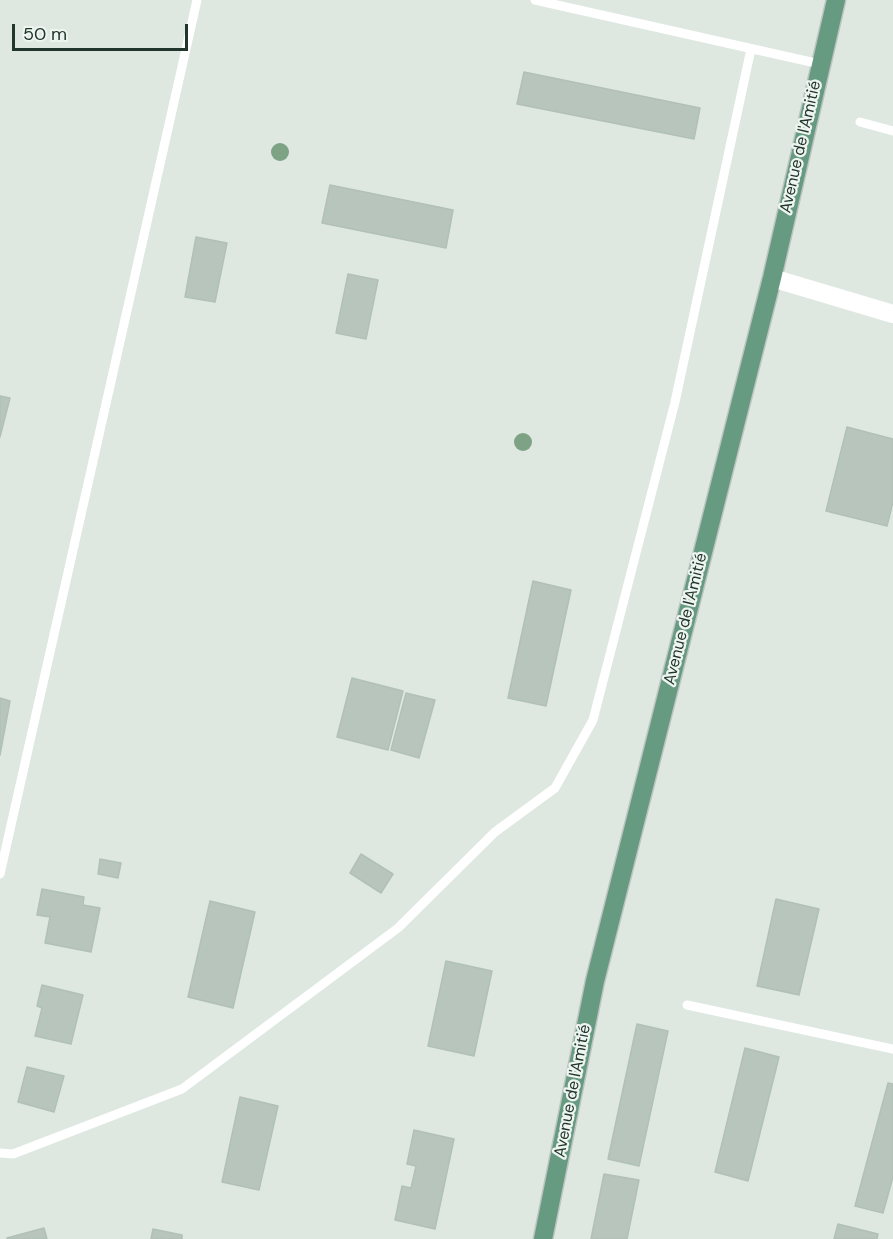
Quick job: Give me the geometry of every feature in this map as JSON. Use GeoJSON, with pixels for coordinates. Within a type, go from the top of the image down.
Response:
{"type":"FeatureCollection","features":[{"type":"Feature","properties":{"kind":"main road","name":"Avenue de l'Amitié"},"geometry":{"type":"LineString","coordinates":[[543,1239],[595,981],[772,278],[836,0]]}},
{"type":"Feature","properties":{"kind":"street"},"geometry":{"type":"LineString","coordinates":[[772,278],[893,314]]}},
{"type":"Feature","properties":{"kind":"lane"},"geometry":{"type":"LineString","coordinates":[[0,874],[197,0]]}},
{"type":"Feature","properties":{"kind":"lane"},"geometry":{"type":"LineString","coordinates":[[535,0],[820,64]]}},
{"type":"Feature","properties":{"kind":"lane"},"geometry":{"type":"LineString","coordinates":[[0,1153],[13,1154],[182,1089],[398,928],[495,832],[555,788],[593,720],[675,402],[751,49]]}},
{"type":"Feature","properties":{"kind":"lane"},"geometry":{"type":"LineString","coordinates":[[860,122],[893,131]]}},
{"type":"Feature","properties":{"kind":"lane"},"geometry":{"type":"LineString","coordinates":[[687,1005],[893,1049]]}},
{"type":"Feature","properties":{"kind":"building"},"geometry":{"type":"Polygon","coordinates":[[[524,72],[700,108],[694,139],[517,104],[524,72]]]}},
{"type":"Feature","properties":{"kind":"building"},"geometry":{"type":"Polygon","coordinates":[[[330,185],[453,210],[446,248],[322,223],[330,185]]]}},
{"type":"Feature","properties":{"kind":"building"},"geometry":{"type":"Polygon","coordinates":[[[196,237],[227,243],[215,302],[185,297],[196,237]]]}},
{"type":"Feature","properties":{"kind":"building"},"geometry":{"type":"Polygon","coordinates":[[[348,274],[378,280],[366,339],[336,333],[348,274]]]}},
{"type":"Feature","properties":{"kind":"building"},"geometry":{"type":"Polygon","coordinates":[[[0,396],[10,398],[0,437],[0,396]]]}},
{"type":"Feature","properties":{"kind":"building"},"geometry":{"type":"Polygon","coordinates":[[[847,427],[893,439],[893,502],[887,526],[826,511],[847,427]]]}},
{"type":"Feature","properties":{"kind":"building"},"geometry":{"type":"Polygon","coordinates":[[[533,581],[571,590],[546,706],[508,698],[533,581]]]}},
{"type":"Feature","properties":{"kind":"building"},"geometry":{"type":"Polygon","coordinates":[[[352,678],[403,691],[388,750],[337,737],[352,678]]]}},
{"type":"Feature","properties":{"kind":"building"},"geometry":{"type":"Polygon","coordinates":[[[406,693],[435,700],[419,758],[391,750],[406,693]]]}},
{"type":"Feature","properties":{"kind":"building"},"geometry":{"type":"Polygon","coordinates":[[[0,698],[10,701],[0,755],[0,698]]]}},
{"type":"Feature","properties":{"kind":"building"},"geometry":{"type":"Polygon","coordinates":[[[361,854],[393,874],[381,893],[350,873],[361,854]]]}},
{"type":"Feature","properties":{"kind":"building"},"geometry":{"type":"Polygon","coordinates":[[[100,859],[121,863],[118,878],[98,874],[100,859]]]}},
{"type":"Feature","properties":{"kind":"building"},"geometry":{"type":"Polygon","coordinates":[[[42,889],[84,897],[83,905],[100,908],[91,952],[45,943],[50,917],[37,915],[42,889]]]}},
{"type":"Feature","properties":{"kind":"building"},"geometry":{"type":"Polygon","coordinates":[[[776,899],[819,909],[799,995],[757,986],[776,899]]]}},
{"type":"Feature","properties":{"kind":"building"},"geometry":{"type":"Polygon","coordinates":[[[210,901],[255,912],[233,1008],[188,997],[210,901]]]}},
{"type":"Feature","properties":{"kind":"building"},"geometry":{"type":"Polygon","coordinates":[[[446,961],[492,971],[474,1056],[428,1046],[446,961]]]}},
{"type":"Feature","properties":{"kind":"building"},"geometry":{"type":"Polygon","coordinates":[[[42,985],[83,995],[71,1044],[35,1036],[42,1008],[37,1006],[42,985]]]}},
{"type":"Feature","properties":{"kind":"building"},"geometry":{"type":"Polygon","coordinates":[[[637,1024],[668,1031],[639,1166],[608,1159],[637,1024]]]}},
{"type":"Feature","properties":{"kind":"building"},"geometry":{"type":"Polygon","coordinates":[[[745,1048],[779,1057],[748,1181],[715,1172],[745,1048]]]}},
{"type":"Feature","properties":{"kind":"building"},"geometry":{"type":"Polygon","coordinates":[[[27,1067],[64,1076],[54,1112],[18,1102],[27,1067]]]}},
{"type":"Feature","properties":{"kind":"building"},"geometry":{"type":"Polygon","coordinates":[[[888,1083],[893,1084],[893,1177],[883,1213],[855,1206],[888,1083]]]}},
{"type":"Feature","properties":{"kind":"building"},"geometry":{"type":"Polygon","coordinates":[[[240,1097],[278,1106],[259,1190],[222,1182],[240,1097]]]}},
{"type":"Feature","properties":{"kind":"building"},"geometry":{"type":"Polygon","coordinates":[[[414,1130],[454,1139],[435,1229],[395,1220],[402,1186],[411,1188],[416,1166],[407,1164],[414,1130]]]}},
{"type":"Feature","properties":{"kind":"building"},"geometry":{"type":"Polygon","coordinates":[[[604,1174],[639,1180],[627,1239],[591,1239],[604,1174]]]}},
{"type":"Feature","properties":{"kind":"building"},"geometry":{"type":"Polygon","coordinates":[[[838,1224],[878,1234],[877,1239],[834,1239],[838,1224]]]}},
{"type":"Feature","properties":{"kind":"building"},"geometry":{"type":"Polygon","coordinates":[[[44,1228],[47,1239],[7,1239],[7,1238],[44,1228]]]}},
{"type":"Feature","properties":{"kind":"building"},"geometry":{"type":"Polygon","coordinates":[[[153,1229],[182,1235],[182,1239],[151,1239],[153,1229]]]}}]}
